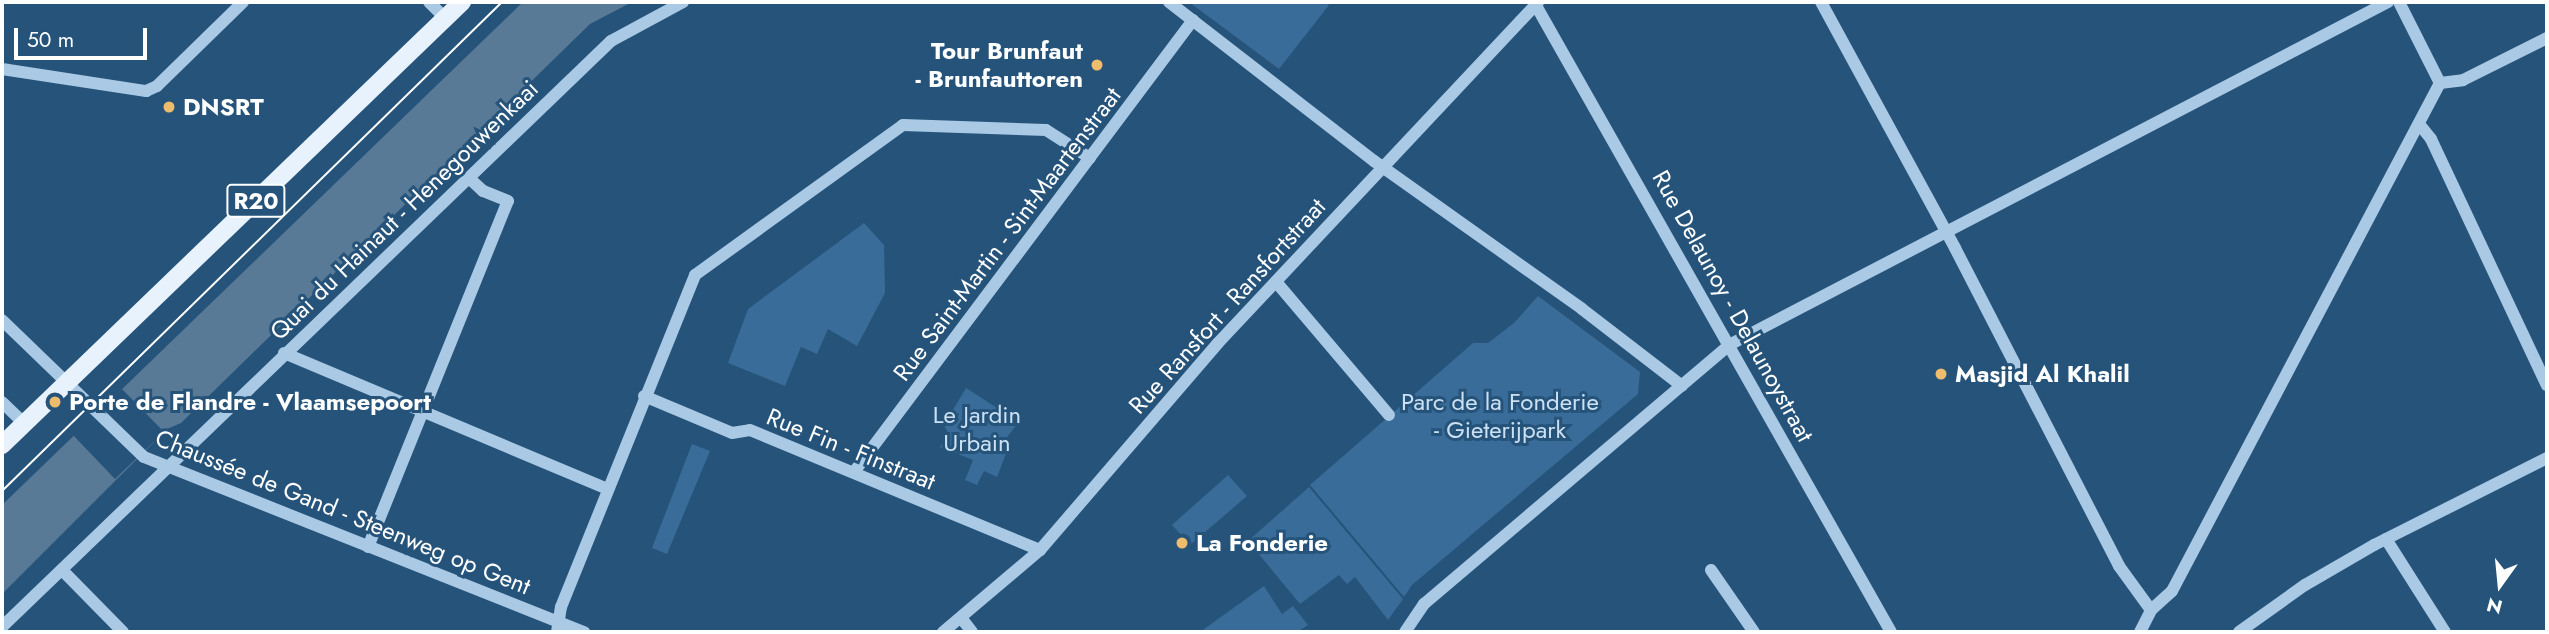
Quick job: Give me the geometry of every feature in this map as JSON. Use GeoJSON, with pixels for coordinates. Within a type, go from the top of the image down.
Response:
{"type":"FeatureCollection","features":[{"type":"Feature","properties":{"kind":"main road","name":"R20"},"geometry":{"type":"LineString","coordinates":[[2,445],[462,2]]}},
{"type":"Feature","properties":{"kind":"street"},"geometry":{"type":"LineString","coordinates":[[2,69],[132,92],[157,86],[243,2]]}},
{"type":"Feature","properties":{"kind":"street"},"geometry":{"type":"LineString","coordinates":[[429,2],[445,18]]}},
{"type":"Feature","properties":{"kind":"street","name":"Quai du Hainaut - Henegouwenkaai"},"geometry":{"type":"LineString","coordinates":[[2,627],[611,41],[683,2]]}},
{"type":"Feature","properties":{"kind":"street"},"geometry":{"type":"LineString","coordinates":[[1169,2],[1682,386]]}},
{"type":"Feature","properties":{"kind":"street"},"geometry":{"type":"LineString","coordinates":[[1821,2],[1946,232],[2119,566],[2151,610]]}},
{"type":"Feature","properties":{"kind":"street"},"geometry":{"type":"LineString","coordinates":[[1405,632],[1424,604],[1729,345],[2388,2]]}},
{"type":"Feature","properties":{"kind":"street"},"geometry":{"type":"LineString","coordinates":[[2399,2],[2440,83]]}},
{"type":"Feature","properties":{"kind":"street","name":"Rue Ransfort - Ransfortstraat"},"geometry":{"type":"LineString","coordinates":[[943,632],[962,619],[1040,550],[1158,411],[1536,3]]}},
{"type":"Feature","properties":{"kind":"street","name":"Rue Delaunoy - Delaunoystraat"},"geometry":{"type":"LineString","coordinates":[[1536,3],[1891,632]]}},
{"type":"Feature","properties":{"kind":"street","name":"Rue Saint-Martin - Sint-Maartenstraat"},"geometry":{"type":"LineString","coordinates":[[854,472],[1193,20]]}},
{"type":"Feature","properties":{"kind":"street"},"geometry":{"type":"LineString","coordinates":[[2440,83],[2463,80],[2547,38]]}},
{"type":"Feature","properties":{"kind":"street"},"geometry":{"type":"LineString","coordinates":[[2140,632],[2151,610],[2172,591],[2440,83]]}},
{"type":"Feature","properties":{"kind":"street"},"geometry":{"type":"LineString","coordinates":[[2419,124],[2431,139],[2547,385]]}},
{"type":"Feature","properties":{"kind":"street"},"geometry":{"type":"LineString","coordinates":[[558,627],[644,396],[695,275],[903,125],[1046,130],[1090,158]]}},
{"type":"Feature","properties":{"kind":"street"},"geometry":{"type":"LineString","coordinates":[[368,547],[508,201],[483,191],[469,177]]}},
{"type":"Feature","properties":{"kind":"street"},"geometry":{"type":"LineString","coordinates":[[1277,283],[1389,415]]}},
{"type":"Feature","properties":{"kind":"street"},"geometry":{"type":"LineString","coordinates":[[2,320],[66,385]]}},
{"type":"Feature","properties":{"kind":"street"},"geometry":{"type":"LineString","coordinates":[[285,353],[608,489]]}},
{"type":"Feature","properties":{"kind":"street","name":"Chaussée de Gand - Steenweg op Gent"},"geometry":{"type":"LineString","coordinates":[[66,385],[98,411],[141,454],[168,467],[558,627],[584,632]]}},
{"type":"Feature","properties":{"kind":"street","name":"Rue Fin - Finstraat"},"geometry":{"type":"LineString","coordinates":[[644,396],[732,433],[750,430],[1040,550]]}},
{"type":"Feature","properties":{"kind":"street"},"geometry":{"type":"LineString","coordinates":[[2,402],[24,423]]}},
{"type":"Feature","properties":{"kind":"street"},"geometry":{"type":"LineString","coordinates":[[2239,632],[2305,585],[2386,539],[2547,458]]}},
{"type":"Feature","properties":{"kind":"street"},"geometry":{"type":"LineString","coordinates":[[2386,539],[2445,632]]}},
{"type":"Feature","properties":{"kind":"street"},"geometry":{"type":"LineString","coordinates":[[62,570],[123,632]]}},
{"type":"Feature","properties":{"kind":"street"},"geometry":{"type":"LineString","coordinates":[[1712,570],[1754,632]]}},
{"type":"Feature","properties":{"kind":"street"},"geometry":{"type":"LineString","coordinates":[[962,619],[972,632]]}},
{"type":"Feature","properties":{"kind":"green space"},"geometry":{"type":"Polygon","coordinates":[[[1189,2],[1326,2],[1329,5],[1279,69],[1189,2]]]}},
{"type":"Feature","properties":{"kind":"green space"},"geometry":{"type":"Polygon","coordinates":[[[864,223],[884,245],[885,293],[857,346],[828,329],[817,354],[801,347],[785,386],[728,363],[748,309],[864,223]]]}},
{"type":"Feature","properties":{"kind":"green space","name":"Parc de la Fonderie - Gieterijpark"},"geometry":{"type":"Polygon","coordinates":[[[1538,296],[1640,372],[1638,394],[1412,585],[1404,597],[1310,485],[1473,343],[1488,343],[1514,323],[1538,296]]]}},
{"type":"Feature","properties":{"kind":"green space","name":"Le Jardin Urbain"},"geometry":{"type":"Polygon","coordinates":[[[966,388],[1019,422],[1000,446],[1007,451],[997,477],[984,471],[977,485],[965,480],[973,460],[940,447],[948,433],[944,425],[966,388]]]}},
{"type":"Feature","properties":{"kind":"green space"},"geometry":{"type":"Polygon","coordinates":[[[692,444],[710,451],[667,554],[652,548],[692,444]]]}},
{"type":"Feature","properties":{"kind":"green space"},"geometry":{"type":"Polygon","coordinates":[[[1228,475],[1247,496],[1190,545],[1172,525],[1228,475]]]}},
{"type":"Feature","properties":{"kind":"green space"},"geometry":{"type":"Polygon","coordinates":[[[1309,487],[1403,599],[1388,620],[1355,577],[1347,584],[1339,575],[1300,604],[1248,541],[1309,487]]]}},
{"type":"Feature","properties":{"kind":"green space"},"geometry":{"type":"Polygon","coordinates":[[[1264,586],[1282,614],[1293,606],[1308,625],[1297,632],[1200,632],[1264,586]]]}},
{"type":"Feature","properties":{"kind":"shaded area"},"geometry":{"type":"Polygon","coordinates":[[[523,2],[632,2],[590,24],[181,423],[167,429],[2,594],[2,505],[523,2]]]}},
{"type":"Feature","properties":{"kind":"pier"},"geometry":{"type":"Polygon","coordinates":[[[122,389],[164,432],[115,479],[73,435],[122,389]]]}},
{"type":"Feature","properties":{"kind":"tram line"},"geometry":{"type":"LineString","coordinates":[[2,491],[502,2]]}},
{"type":"Feature","properties":{"kind":"place","name":"Tour Brunfaut - Brunfauttoren"},"geometry":{"type":"Point","coordinates":[1097,65]}},
{"type":"Feature","properties":{"kind":"place","name":"DNSRT"},"geometry":{"type":"Point","coordinates":[169,107]}},
{"type":"Feature","properties":{"kind":"place","name":"Masjid Al Khalil"},"geometry":{"type":"Point","coordinates":[1941,374]}},
{"type":"Feature","properties":{"kind":"place","name":"Porte de Flandre - Vlaamsepoort"},"geometry":{"type":"Point","coordinates":[55,402]}},
{"type":"Feature","properties":{"kind":"place","name":"La Fonderie"},"geometry":{"type":"Point","coordinates":[1182,543]}}]}
